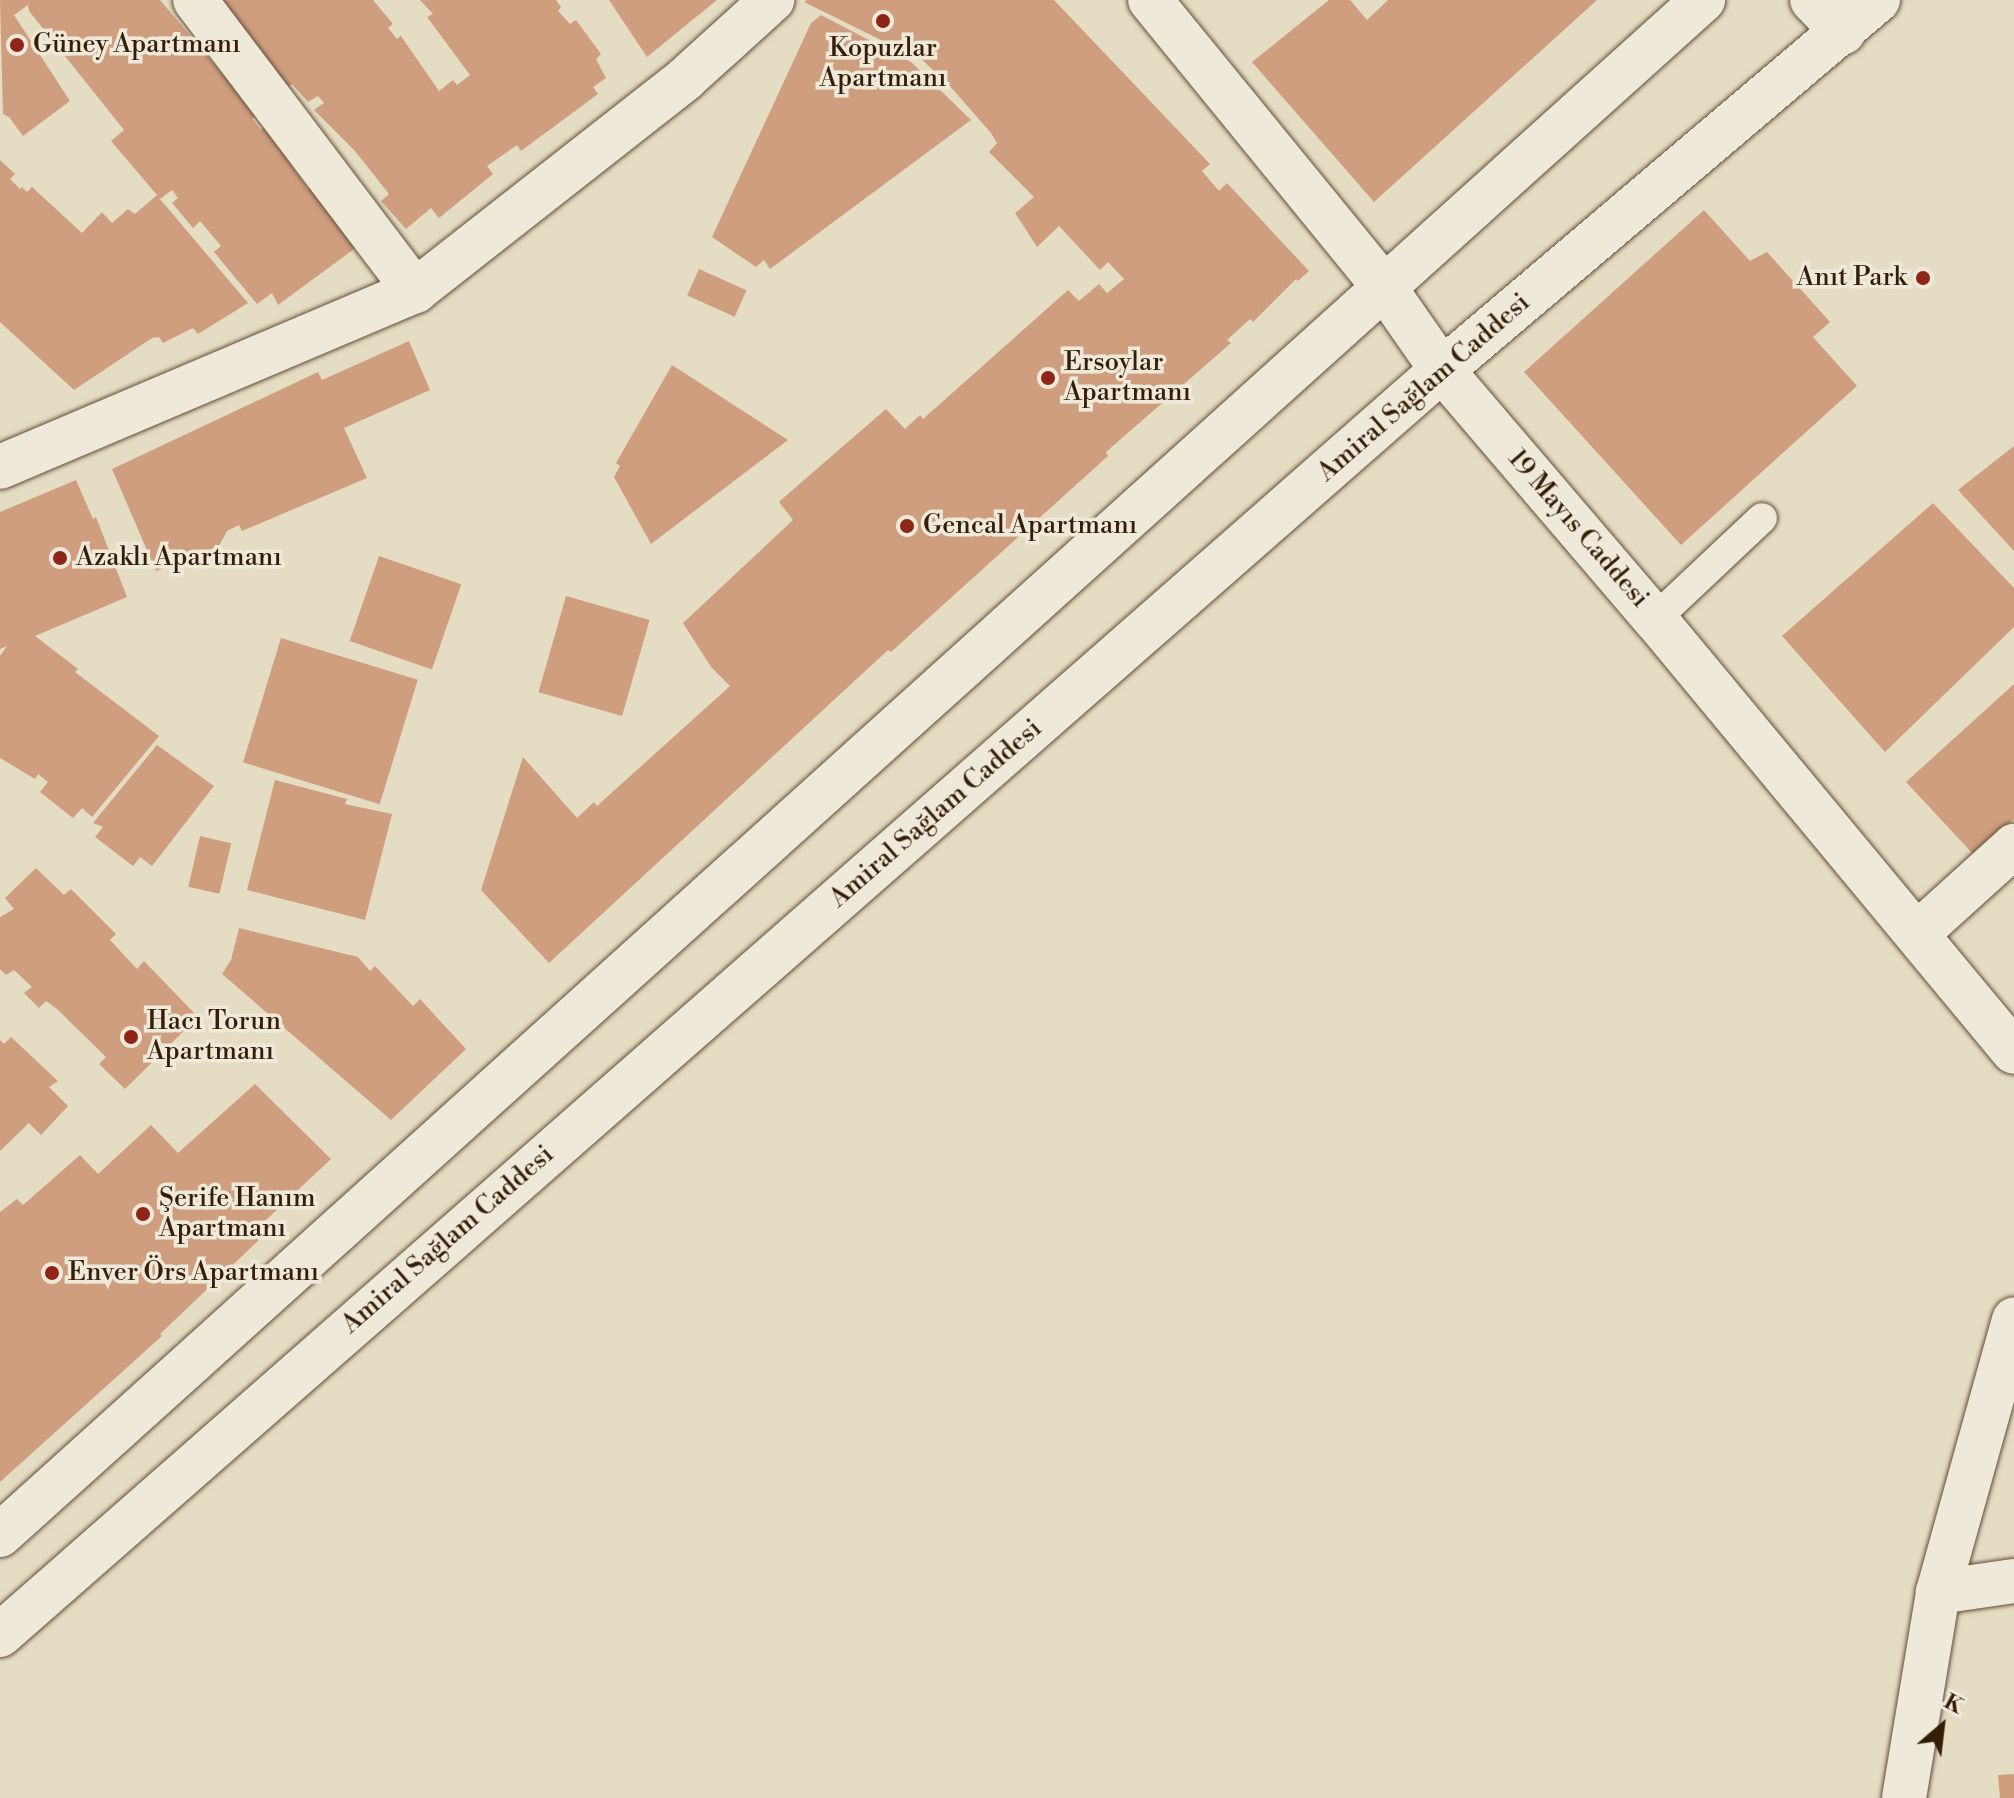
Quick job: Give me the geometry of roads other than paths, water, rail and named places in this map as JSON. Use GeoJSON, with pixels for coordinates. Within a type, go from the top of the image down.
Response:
{"type":"FeatureCollection","features":[{"type":"Feature","properties":{"kind":"main road"},"geometry":{"type":"LineString","coordinates":[[195,0],[415,291]]}},
{"type":"Feature","properties":{"kind":"main road"},"geometry":{"type":"LineString","coordinates":[[7,456],[415,291],[685,79],[772,0]]}},
{"type":"Feature","properties":{"kind":"main road","name":"19 Mayıs Caddesi"},"geometry":{"type":"LineString","coordinates":[[1150,0],[1384,287],[1442,370],[1655,619],[2014,1052]]}},
{"type":"Feature","properties":{"kind":"main road"},"geometry":{"type":"LineString","coordinates":[[0,1535],[1703,0]]}},
{"type":"Feature","properties":{"kind":"main road"},"geometry":{"type":"LineString","coordinates":[[1812,0],[1843,32]]}},
{"type":"Feature","properties":{"kind":"main road","name":"Amiral Sağlam Caddesi"},"geometry":{"type":"LineString","coordinates":[[0,1635],[1442,370],[1878,0]]}},
{"type":"Feature","properties":{"kind":"main road"},"geometry":{"type":"LineString","coordinates":[[1918,933],[2014,846]]}},
{"type":"Feature","properties":{"kind":"main road"},"geometry":{"type":"LineString","coordinates":[[1904,1798],[1938,1592],[2014,1319]]}},
{"type":"Feature","properties":{"kind":"main road"},"geometry":{"type":"LineString","coordinates":[[1938,1592],[2014,1581]]}},
{"type":"Feature","properties":{"kind":"lane"},"geometry":{"type":"LineString","coordinates":[[1655,619],[1762,518]]}},
{"type":"Feature","properties":{"kind":"place","name":"Kopuzlar Apartmanı"},"geometry":{"type":"Point","coordinates":[883,21]}},
{"type":"Feature","properties":{"kind":"place","name":"Güney Apartmanı"},"geometry":{"type":"Point","coordinates":[17,45]}},
{"type":"Feature","properties":{"kind":"place","name":"Anıt Park"},"geometry":{"type":"Point","coordinates":[1923,278]}},
{"type":"Feature","properties":{"kind":"place","name":"Ersoylar Apartmanı"},"geometry":{"type":"Point","coordinates":[1048,378]}},
{"type":"Feature","properties":{"kind":"place","name":"Gencal Apartmanı"},"geometry":{"type":"Point","coordinates":[907,526]}},
{"type":"Feature","properties":{"kind":"place","name":"Azaklı Apartmanı"},"geometry":{"type":"Point","coordinates":[60,558]}},
{"type":"Feature","properties":{"kind":"place","name":"Hacı Torun Apartmanı"},"geometry":{"type":"Point","coordinates":[131,1037]}},
{"type":"Feature","properties":{"kind":"place","name":"Şerife Hanım Apartmanı"},"geometry":{"type":"Point","coordinates":[143,1214]}},
{"type":"Feature","properties":{"kind":"place","name":"Enver Örs Apartmanı"},"geometry":{"type":"Point","coordinates":[52,1273]}}]}
